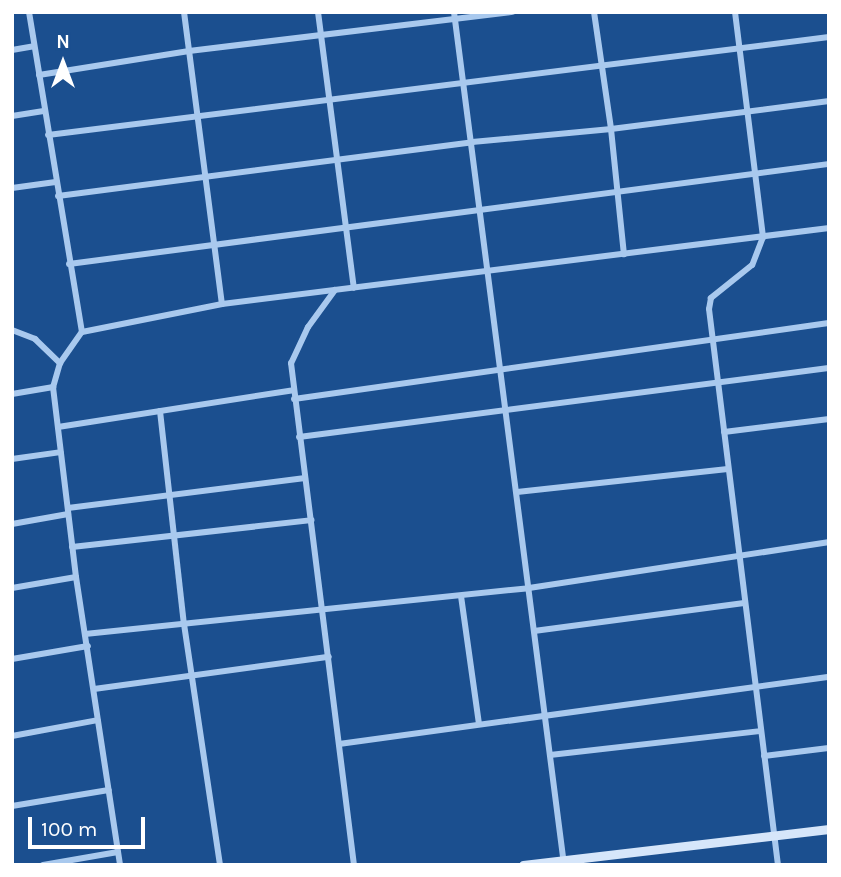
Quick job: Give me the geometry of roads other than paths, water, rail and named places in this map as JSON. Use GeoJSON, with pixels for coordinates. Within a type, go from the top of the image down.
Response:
{"type":"FeatureCollection","features":[{"type":"Feature","properties":{"kind":"street"},"geometry":{"type":"LineString","coordinates":[[29,12],[82,332]]}},
{"type":"Feature","properties":{"kind":"street"},"geometry":{"type":"LineString","coordinates":[[184,12],[222,304]]}},
{"type":"Feature","properties":{"kind":"street"},"geometry":{"type":"LineString","coordinates":[[318,12],[354,288]]}},
{"type":"Feature","properties":{"kind":"street"},"geometry":{"type":"LineString","coordinates":[[39,75],[189,51],[455,16],[513,12]]}},
{"type":"Feature","properties":{"kind":"street"},"geometry":{"type":"LineString","coordinates":[[594,12],[611,129],[624,254]]}},
{"type":"Feature","properties":{"kind":"street"},"geometry":{"type":"LineString","coordinates":[[735,12],[764,237],[752,265],[711,298],[709,309],[778,865]]}},
{"type":"Feature","properties":{"kind":"street"},"geometry":{"type":"LineString","coordinates":[[455,16],[564,862]]}},
{"type":"Feature","properties":{"kind":"street"},"geometry":{"type":"LineString","coordinates":[[48,135],[829,37]]}},
{"type":"Feature","properties":{"kind":"street"},"geometry":{"type":"LineString","coordinates":[[12,50],[34,46]]}},
{"type":"Feature","properties":{"kind":"street"},"geometry":{"type":"LineString","coordinates":[[58,196],[472,142],[611,129],[829,101]]}},
{"type":"Feature","properties":{"kind":"street"},"geometry":{"type":"LineString","coordinates":[[12,116],[44,111]]}},
{"type":"Feature","properties":{"kind":"street"},"geometry":{"type":"LineString","coordinates":[[69,264],[829,164]]}},
{"type":"Feature","properties":{"kind":"street"},"geometry":{"type":"LineString","coordinates":[[12,188],[56,182]]}},
{"type":"Feature","properties":{"kind":"street"},"geometry":{"type":"LineString","coordinates":[[120,865],[76,577],[53,387],[60,363],[82,332],[222,304],[829,228]]}},
{"type":"Feature","properties":{"kind":"street"},"geometry":{"type":"LineString","coordinates":[[335,290],[295,349],[291,363],[354,865]]}},
{"type":"Feature","properties":{"kind":"street"},"geometry":{"type":"LineString","coordinates":[[294,399],[829,323]]}},
{"type":"Feature","properties":{"kind":"street"},"geometry":{"type":"LineString","coordinates":[[12,330],[35,339],[60,363]]}},
{"type":"Feature","properties":{"kind":"street"},"geometry":{"type":"LineString","coordinates":[[299,437],[829,368]]}},
{"type":"Feature","properties":{"kind":"street"},"geometry":{"type":"LineString","coordinates":[[12,394],[53,387]]}},
{"type":"Feature","properties":{"kind":"street"},"geometry":{"type":"LineString","coordinates":[[58,427],[293,390]]}},
{"type":"Feature","properties":{"kind":"street"},"geometry":{"type":"LineString","coordinates":[[160,411],[191,677],[220,865]]}},
{"type":"Feature","properties":{"kind":"street"},"geometry":{"type":"LineString","coordinates":[[724,432],[829,419]]}},
{"type":"Feature","properties":{"kind":"street"},"geometry":{"type":"LineString","coordinates":[[12,459],[61,452]]}},
{"type":"Feature","properties":{"kind":"street"},"geometry":{"type":"LineString","coordinates":[[517,492],[728,469]]}},
{"type":"Feature","properties":{"kind":"street"},"geometry":{"type":"LineString","coordinates":[[12,523],[168,495],[305,478]]}},
{"type":"Feature","properties":{"kind":"street"},"geometry":{"type":"LineString","coordinates":[[72,547],[311,520]]}},
{"type":"Feature","properties":{"kind":"street"},"geometry":{"type":"LineString","coordinates":[[86,634],[529,588],[829,542]]}},
{"type":"Feature","properties":{"kind":"street"},"geometry":{"type":"LineString","coordinates":[[12,588],[76,577]]}},
{"type":"Feature","properties":{"kind":"street"},"geometry":{"type":"LineString","coordinates":[[461,596],[479,724]]}},
{"type":"Feature","properties":{"kind":"street"},"geometry":{"type":"LineString","coordinates":[[534,631],[744,603]]}},
{"type":"Feature","properties":{"kind":"street"},"geometry":{"type":"LineString","coordinates":[[12,659],[88,646]]}},
{"type":"Feature","properties":{"kind":"street"},"geometry":{"type":"LineString","coordinates":[[94,689],[329,657]]}},
{"type":"Feature","properties":{"kind":"street"},"geometry":{"type":"LineString","coordinates":[[339,744],[829,677]]}},
{"type":"Feature","properties":{"kind":"street"},"geometry":{"type":"LineString","coordinates":[[12,736],[98,720]]}},
{"type":"Feature","properties":{"kind":"street"},"geometry":{"type":"LineString","coordinates":[[550,755],[760,731]]}},
{"type":"Feature","properties":{"kind":"street"},"geometry":{"type":"LineString","coordinates":[[764,756],[829,748]]}},
{"type":"Feature","properties":{"kind":"street"},"geometry":{"type":"LineString","coordinates":[[12,806],[109,790]]}},
{"type":"Feature","properties":{"kind":"street"},"geometry":{"type":"LineString","coordinates":[[523,865],[829,829]]}},
{"type":"Feature","properties":{"kind":"street"},"geometry":{"type":"LineString","coordinates":[[43,865],[118,852]]}}]}
